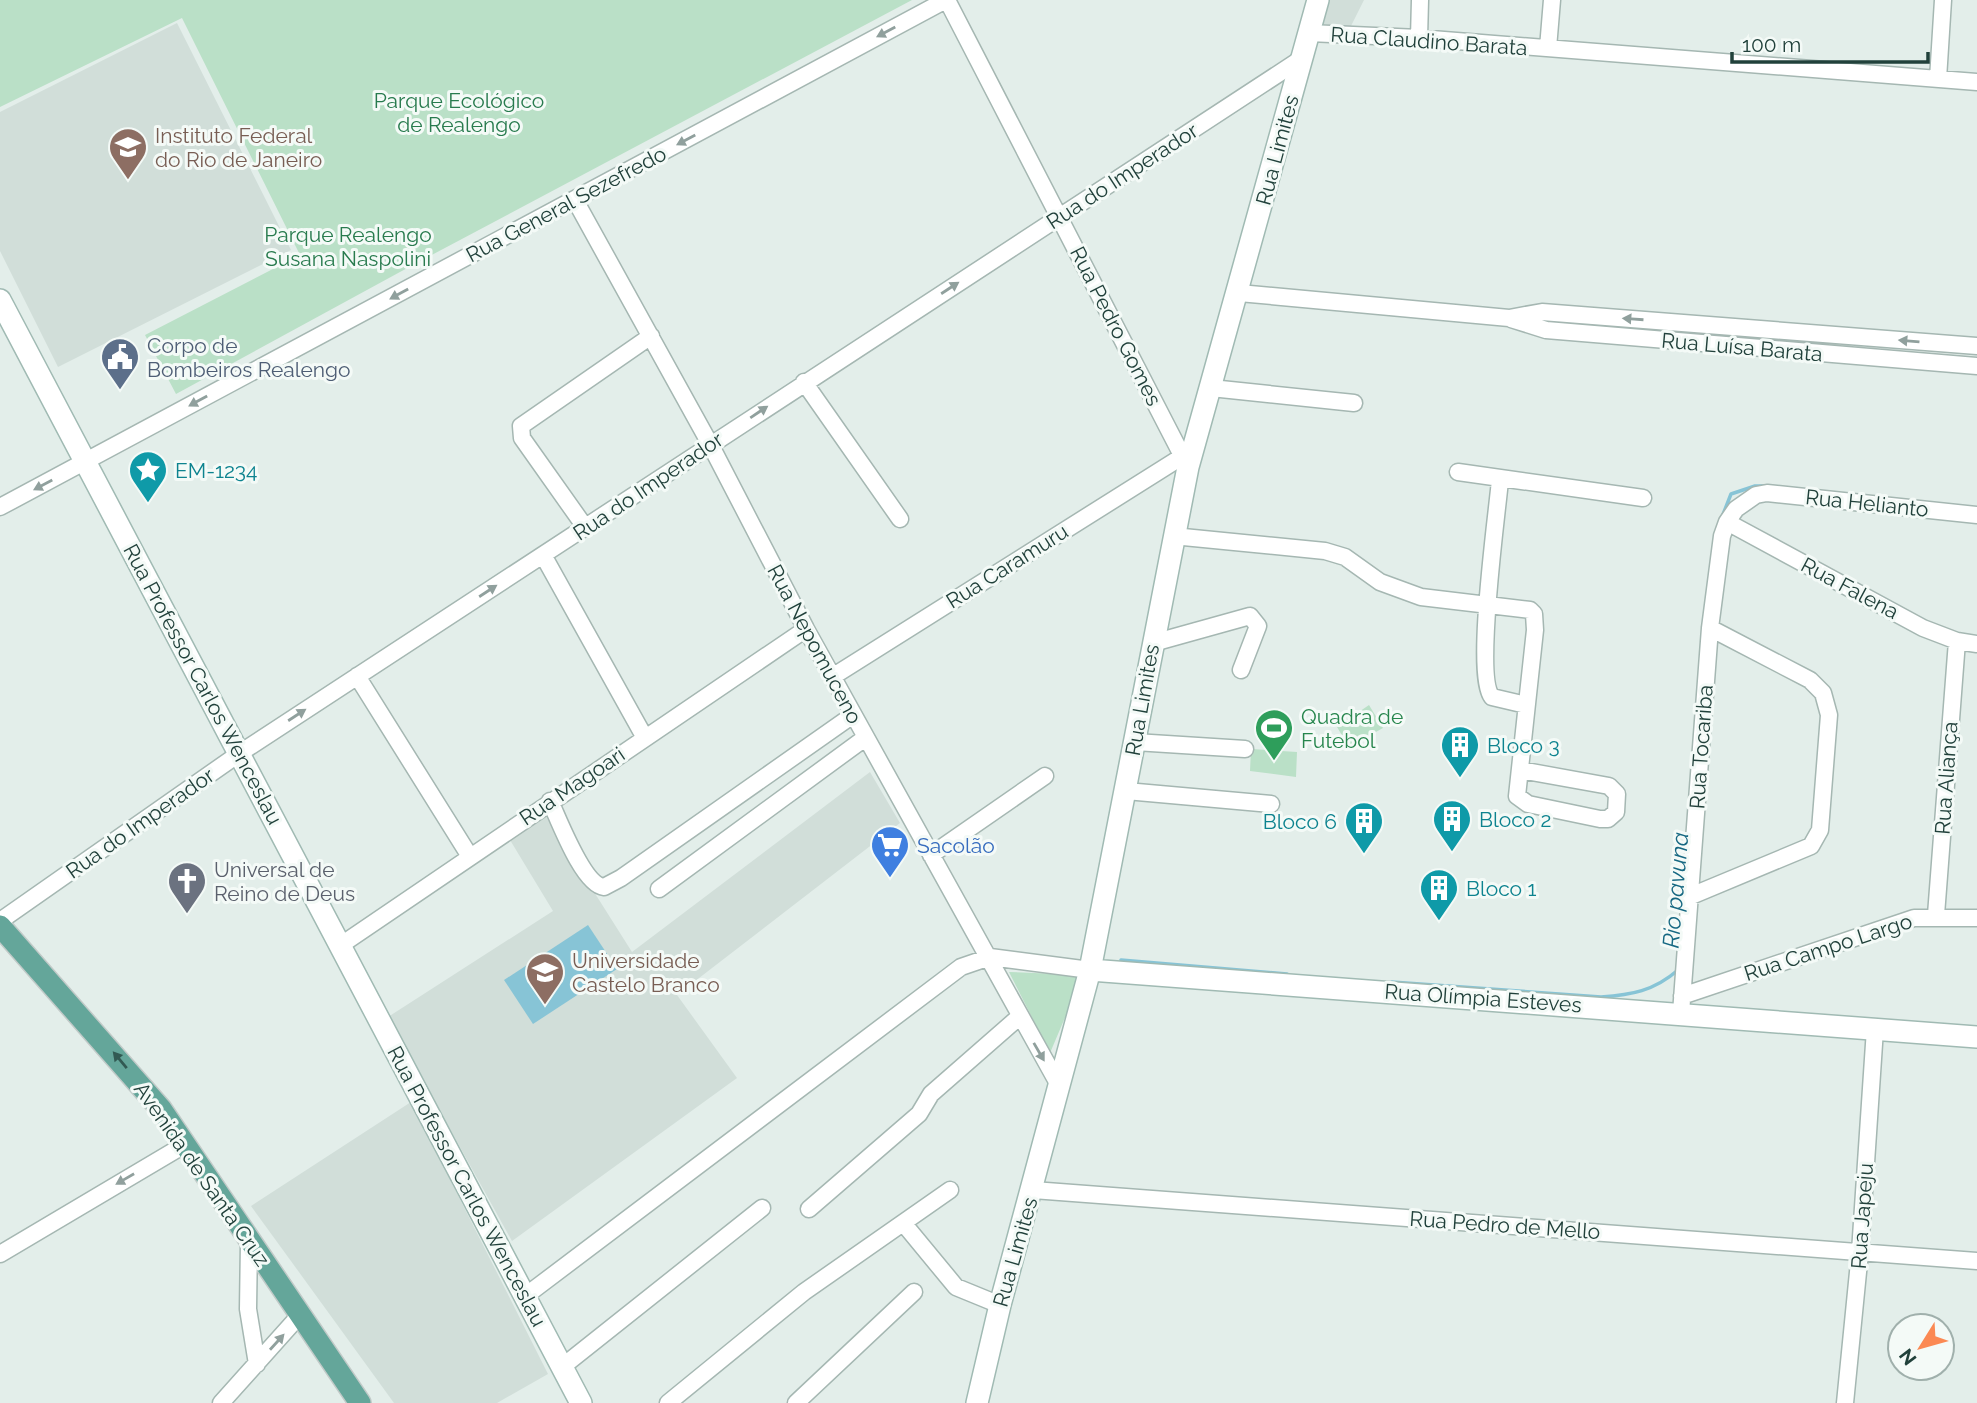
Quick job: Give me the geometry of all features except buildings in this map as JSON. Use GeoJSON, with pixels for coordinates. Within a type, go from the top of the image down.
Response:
{"type":"FeatureCollection","features":[{"type":"Feature","properties":{"kind":"main road","name":"Avenida de Santa Cruz"},"geometry":{"type":"LineString","coordinates":[[0,923],[161,1109],[299,1317],[360,1403]]}},
{"type":"Feature","properties":{"kind":"street","name":"Rua General Sezefredo"},"geometry":{"type":"LineString","coordinates":[[0,507],[946,0]]}},
{"type":"Feature","properties":{"kind":"street","name":"Rua Pedro Gomes"},"geometry":{"type":"LineString","coordinates":[[946,0],[1185,461]]}},
{"type":"Feature","properties":{"kind":"street","name":"Rua Limites"},"geometry":{"type":"LineString","coordinates":[[977,1403],[1000,1305],[1090,970],[1174,536],[1185,461],[1211,388],[1239,293],[1318,0]]}},
{"type":"Feature","properties":{"kind":"street"},"geometry":{"type":"LineString","coordinates":[[1419,38],[1420,0]]}},
{"type":"Feature","properties":{"kind":"street","name":"Rua Claudino Barata"},"geometry":{"type":"LineString","coordinates":[[1548,48],[1552,0]]}},
{"type":"Feature","properties":{"kind":"street"},"geometry":{"type":"LineString","coordinates":[[1938,79],[1943,0]]}},
{"type":"Feature","properties":{"kind":"street","name":"Rua Claudino Barata"},"geometry":{"type":"LineString","coordinates":[[1309,33],[1419,38],[1977,82]]}},
{"type":"Feature","properties":{"kind":"street","name":"Rua do Imperador"},"geometry":{"type":"LineString","coordinates":[[0,923],[240,752],[1301,59]]}},
{"type":"Feature","properties":{"kind":"street","name":"Rua Nepomuceno"},"geometry":{"type":"LineString","coordinates":[[575,200],[710,444],[832,677],[990,957],[1019,1017],[1059,1087]]}},
{"type":"Feature","properties":{"kind":"street","name":"Rua Luísa Barata"},"geometry":{"type":"LineString","coordinates":[[1239,293],[1521,323],[1546,330],[1977,366]]}},
{"type":"Feature","properties":{"kind":"street","name":"Rua Professor Carlos Wenceslau"},"geometry":{"type":"LineString","coordinates":[[0,300],[582,1403]]}},
{"type":"Feature","properties":{"kind":"street","name":"Rua Luísa Barata"},"geometry":{"type":"LineString","coordinates":[[1521,323],[1542,312],[1977,346]]}},
{"type":"Feature","properties":{"kind":"street"},"geometry":{"type":"LineString","coordinates":[[585,527],[522,438],[521,426],[651,336]]}},
{"type":"Feature","properties":{"kind":"street"},"geometry":{"type":"LineString","coordinates":[[804,382],[900,519]]}},
{"type":"Feature","properties":{"kind":"street"},"geometry":{"type":"LineString","coordinates":[[1211,388],[1354,403]]}},
{"type":"Feature","properties":{"kind":"street","name":"Rua Caramuru"},"geometry":{"type":"LineString","coordinates":[[832,677],[1185,461]]}},
{"type":"Feature","properties":{"kind":"street"},"geometry":{"type":"LineString","coordinates":[[1458,472],[1643,498]]}},
{"type":"Feature","properties":{"kind":"street"},"geometry":{"type":"LineString","coordinates":[[1500,480],[1488,605],[1487,692],[1492,697],[1526,705]]}},
{"type":"Feature","properties":{"kind":"street","name":"Rua Helianto"},"geometry":{"type":"LineString","coordinates":[[1727,522],[1736,509],[1756,495],[1782,493],[1977,515]]}},
{"type":"Feature","properties":{"kind":"street","name":"Rua Tocariba"},"geometry":{"type":"LineString","coordinates":[[1681,1005],[1710,628],[1727,522]]}},
{"type":"Feature","properties":{"kind":"street","name":"Rua Falena"},"geometry":{"type":"LineString","coordinates":[[1727,522],[1923,628],[1957,641],[1977,644]]}},
{"type":"Feature","properties":{"kind":"street"},"geometry":{"type":"LineString","coordinates":[[1174,536],[1325,551],[1345,557],[1380,582],[1421,597],[1526,608],[1534,614],[1517,796],[1521,802],[1600,819],[1608,819],[1616,812],[1617,794],[1609,786],[1520,769]]}},
{"type":"Feature","properties":{"kind":"street"},"geometry":{"type":"LineString","coordinates":[[543,555],[645,738]]}},
{"type":"Feature","properties":{"kind":"street"},"geometry":{"type":"LineString","coordinates":[[1155,633],[1250,616],[1258,626],[1241,670]]}},
{"type":"Feature","properties":{"kind":"street"},"geometry":{"type":"LineString","coordinates":[[1691,896],[1798,854],[1811,846],[1820,830],[1829,715],[1823,693],[1810,680],[1710,628]]}},
{"type":"Feature","properties":{"kind":"street","name":"Rua Magoari"},"geometry":{"type":"LineString","coordinates":[[341,945],[469,855],[806,629]]}},
{"type":"Feature","properties":{"kind":"street","name":"Rua Aliança"},"geometry":{"type":"LineString","coordinates":[[1936,915],[1957,641]]}},
{"type":"Feature","properties":{"kind":"street"},"geometry":{"type":"LineString","coordinates":[[357,676],[469,855]]}},
{"type":"Feature","properties":{"kind":"street"},"geometry":{"type":"LineString","coordinates":[[550,801],[575,855],[593,883],[604,887],[621,878],[853,715]]}},
{"type":"Feature","properties":{"kind":"street"},"geometry":{"type":"LineString","coordinates":[[659,889],[868,742]]}},
{"type":"Feature","properties":{"kind":"street"},"geometry":{"type":"LineString","coordinates":[[1135,742],[1245,749]]}},
{"type":"Feature","properties":{"kind":"street"},"geometry":{"type":"LineString","coordinates":[[931,855],[1045,776]]}},
{"type":"Feature","properties":{"kind":"street"},"geometry":{"type":"LineString","coordinates":[[1126,791],[1271,804]]}},
{"type":"Feature","properties":{"kind":"street","name":"Rua Campo Largo"},"geometry":{"type":"LineString","coordinates":[[1681,1005],[1892,924],[1936,915],[1977,918]]}},
{"type":"Feature","properties":{"kind":"street"},"geometry":{"type":"LineString","coordinates":[[524,1297],[950,975],[975,961],[990,957]]}},
{"type":"Feature","properties":{"kind":"street","name":"Rua Olímpia Esteves"},"geometry":{"type":"LineString","coordinates":[[990,957],[1090,970],[1681,1005],[1875,1029],[1977,1037]]}},
{"type":"Feature","properties":{"kind":"street"},"geometry":{"type":"LineString","coordinates":[[809,1209],[919,1114],[931,1094],[1019,1017]]}},
{"type":"Feature","properties":{"kind":"street","name":"Rua Japeju"},"geometry":{"type":"LineString","coordinates":[[1845,1403],[1860,1252],[1875,1029]]}},
{"type":"Feature","properties":{"kind":"street"},"geometry":{"type":"LineString","coordinates":[[0,1254],[184,1145]]}},
{"type":"Feature","properties":{"kind":"street"},"geometry":{"type":"LineString","coordinates":[[668,1403],[804,1292],[950,1190]]}},
{"type":"Feature","properties":{"kind":"street","name":"Rua Pedro de Mello"},"geometry":{"type":"LineString","coordinates":[[1032,1190],[1977,1261]]}},
{"type":"Feature","properties":{"kind":"street"},"geometry":{"type":"LineString","coordinates":[[562,1367],[762,1208]]}},
{"type":"Feature","properties":{"kind":"street"},"geometry":{"type":"LineString","coordinates":[[904,1224],[956,1287],[1000,1305]]}},
{"type":"Feature","properties":{"kind":"street"},"geometry":{"type":"LineString","coordinates":[[249,1241],[248,1309],[257,1364]]}},
{"type":"Feature","properties":{"kind":"street"},"geometry":{"type":"LineString","coordinates":[[796,1403],[914,1292]]}},
{"type":"Feature","properties":{"kind":"street"},"geometry":{"type":"LineString","coordinates":[[221,1403],[299,1317]]}},
{"type":"Feature","properties":{"kind":"shaded area"},"geometry":{"type":"Polygon","coordinates":[[[1328,0],[1364,0],[1350,28],[1322,24],[1328,0]]]}},
{"type":"Feature","properties":{"kind":"shaded area","name":"Instituto Federal do Rio de Janeiro"},"geometry":{"type":"Polygon","coordinates":[[[177,23],[291,250],[58,367],[0,251],[0,112],[177,23]]]}},
{"type":"Feature","properties":{"kind":"shaded area","name":"Universidade Castelo Branco"},"geometry":{"type":"Polygon","coordinates":[[[870,772],[900,823],[677,995],[737,1078],[512,1241],[388,1017],[553,911],[510,840],[546,816],[632,952],[870,772]]]}},
{"type":"Feature","properties":{"kind":"shaded area"},"geometry":{"type":"Polygon","coordinates":[[[411,1102],[548,1374],[497,1403],[394,1403],[251,1206],[411,1102]]]}},
{"type":"Feature","properties":{"kind":"green space","name":"Parque Ecológico de Realengo"},"geometry":{"type":"Polygon","coordinates":[[[0,0],[912,0],[176,394],[145,335],[300,255],[182,18],[0,107],[0,0]]]}},
{"type":"Feature","properties":{"kind":"green space"},"geometry":{"type":"Polygon","coordinates":[[[1369,705],[1383,728],[1349,747],[1337,727],[1369,705]]]}},
{"type":"Feature","properties":{"kind":"green space","name":"Quadra de Futebol"},"geometry":{"type":"Polygon","coordinates":[[[1251,749],[1297,752],[1296,777],[1250,771],[1251,749]]]}},
{"type":"Feature","properties":{"kind":"green space"},"geometry":{"type":"Polygon","coordinates":[[[1009,972],[1083,975],[1050,1053],[1009,972]]]}},
{"type":"Feature","properties":{"kind":"water"},"geometry":{"type":"Polygon","coordinates":[[[588,925],[617,969],[533,1024],[504,980],[588,925]]]}},
{"type":"Feature","properties":{"kind":"waterway","name":"Rio pavuna"},"geometry":{"type":"LineString","coordinates":[[1722,517],[1731,494],[1755,486],[1764,486]]}},
{"type":"Feature","properties":{"kind":"waterway","name":"Rio pavuna"},"geometry":{"type":"LineString","coordinates":[[1121,960],[1287,974]]}},
{"type":"Feature","properties":{"kind":"waterway","name":"Rio pavuna"},"geometry":{"type":"LineString","coordinates":[[1392,982],[1601,997],[1642,991],[1660,983],[1678,970]]}},
{"type":"Feature","properties":{"kind":"place","name":"Instituto Federal do Rio de Janeiro"},"geometry":{"type":"Point","coordinates":[128,181]}},
{"type":"Feature","properties":{"kind":"place","name":"Corpo de Bombeiros Realengo"},"geometry":{"type":"Point","coordinates":[120,391]}},
{"type":"Feature","properties":{"kind":"place","name":"EM-1234"},"geometry":{"type":"Point","coordinates":[148,504]}},
{"type":"Feature","properties":{"kind":"place","name":"Quadra de Futebol"},"geometry":{"type":"Point","coordinates":[1274,762]}},
{"type":"Feature","properties":{"kind":"place","name":"Bloco 3"},"geometry":{"type":"Point","coordinates":[1460,779]}},
{"type":"Feature","properties":{"kind":"place","name":"Bloco 2"},"geometry":{"type":"Point","coordinates":[1452,853]}},
{"type":"Feature","properties":{"kind":"place","name":"Bloco 6"},"geometry":{"type":"Point","coordinates":[1364,855]}},
{"type":"Feature","properties":{"kind":"place","name":"Sacolão"},"geometry":{"type":"Point","coordinates":[890,879]}},
{"type":"Feature","properties":{"kind":"place","name":"Universal de Reino de Deus"},"geometry":{"type":"Point","coordinates":[187,915]}},
{"type":"Feature","properties":{"kind":"place","name":"Bloco 1"},"geometry":{"type":"Point","coordinates":[1439,922]}},
{"type":"Feature","properties":{"kind":"place","name":"Universidade Castelo Branco"},"geometry":{"type":"Point","coordinates":[545,1006]}},
{"type":"Feature","properties":{"kind":"park label","name":"Parque Realengo Susana Naspolini"},"geometry":{"type":"Point","coordinates":[348,246]}}]}
